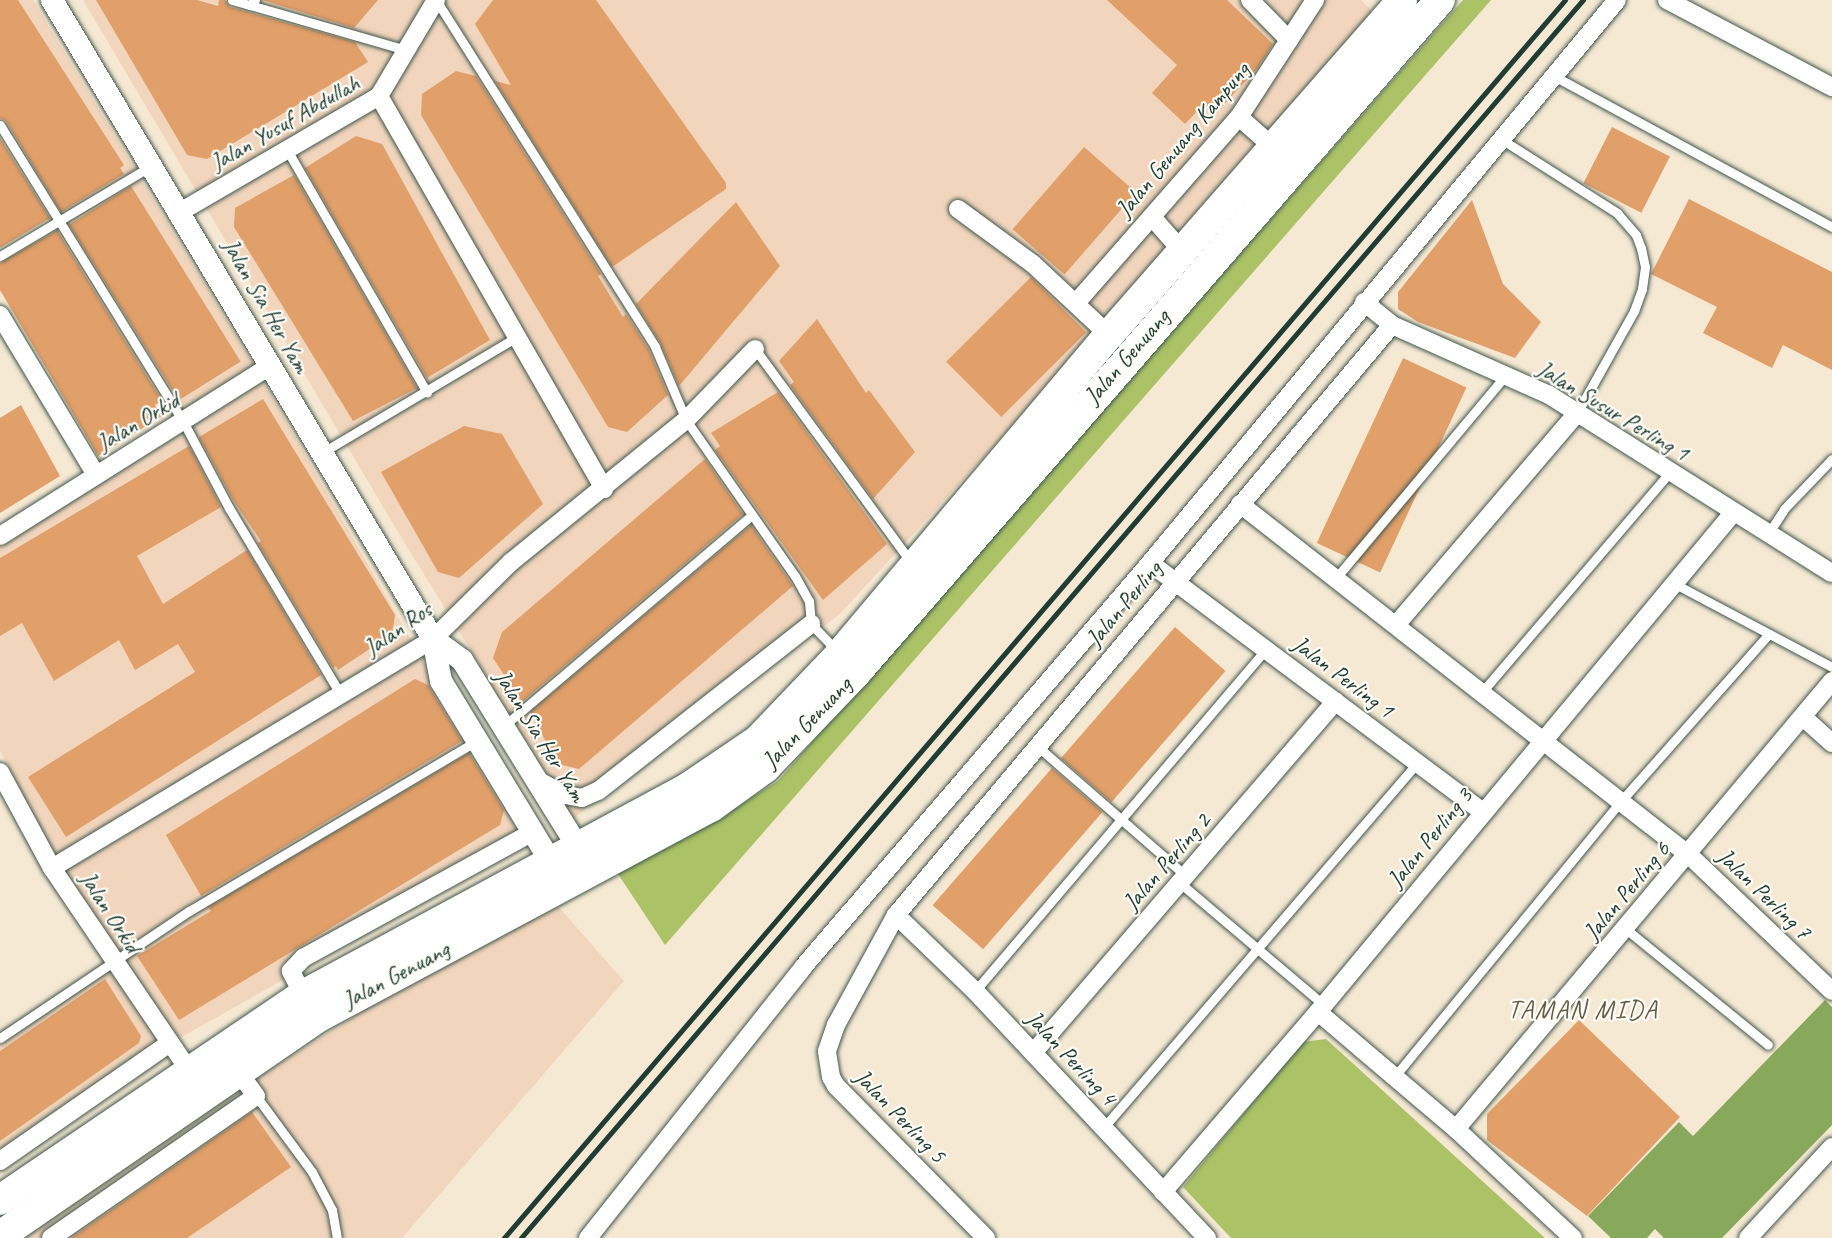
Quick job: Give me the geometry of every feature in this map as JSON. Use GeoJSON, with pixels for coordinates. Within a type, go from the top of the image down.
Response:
{"type":"FeatureCollection","features":[{"type":"Feature","properties":{"kind":"highway","name":"Jalan Genuang"},"geometry":{"type":"LineString","coordinates":[[0,1200],[303,995],[584,858],[738,790],[798,737],[1440,0]]}},
{"type":"Feature","properties":{"kind":"highway","name":"Jalan Genuang"},"geometry":{"type":"LineString","coordinates":[[584,858],[736,756],[776,722],[840,654],[1109,335],[1273,147],[1391,4]]}},
{"type":"Feature","properties":{"kind":"highway","name":"Jalan Genuang"},"geometry":{"type":"LineString","coordinates":[[4,1232],[316,1018],[557,872]]}},
{"type":"Feature","properties":{"kind":"street","name":"Jalan Sia Her Yam"},"geometry":{"type":"LineString","coordinates":[[52,0],[433,639],[441,681],[535,831],[557,872]]}},
{"type":"Feature","properties":{"kind":"street","name":"Jalan Yusuf Abdullah"},"geometry":{"type":"LineString","coordinates":[[180,212],[379,96],[436,0]]}},
{"type":"Feature","properties":{"kind":"street"},"geometry":{"type":"LineString","coordinates":[[1250,0],[1289,40]]}},
{"type":"Feature","properties":{"kind":"street","name":"Jalan Genuang Kampung"},"geometry":{"type":"LineString","coordinates":[[1076,303],[1239,117],[1316,0]]}},
{"type":"Feature","properties":{"kind":"street"},"geometry":{"type":"LineString","coordinates":[[588,1238],[804,966],[1150,563],[1364,302],[1617,0]]}},
{"type":"Feature","properties":{"kind":"street"},"geometry":{"type":"LineString","coordinates":[[1667,0],[1832,87]]}},
{"type":"Feature","properties":{"kind":"street"},"geometry":{"type":"LineString","coordinates":[[1391,4],[1413,31]]}},
{"type":"Feature","properties":{"kind":"street"},"geometry":{"type":"LineString","coordinates":[[379,96],[604,489]]}},
{"type":"Feature","properties":{"kind":"street"},"geometry":{"type":"LineString","coordinates":[[1239,117],[1273,147]]}},
{"type":"Feature","properties":{"kind":"street"},"geometry":{"type":"LineString","coordinates":[[958,209],[1033,264],[1109,335]]}},
{"type":"Feature","properties":{"kind":"street"},"geometry":{"type":"LineString","coordinates":[[1152,217],[1182,251]]}},
{"type":"Feature","properties":{"kind":"street","name":"Jalan Susur Perling 1"},"geometry":{"type":"LineString","coordinates":[[1364,302],[1392,325],[1549,394],[1733,513],[1832,573]]}},
{"type":"Feature","properties":{"kind":"street"},"geometry":{"type":"LineString","coordinates":[[0,315],[96,475]]}},
{"type":"Feature","properties":{"kind":"street","name":"Jalan Perling"},"geometry":{"type":"LineString","coordinates":[[896,915],[1036,745],[1392,325]]}},
{"type":"Feature","properties":{"kind":"street","name":"Jalan Ros"},"geometry":{"type":"LineString","coordinates":[[52,868],[433,639],[511,562],[604,489],[686,420],[755,349]]}},
{"type":"Feature","properties":{"kind":"street","name":"Jalan Orkid"},"geometry":{"type":"LineString","coordinates":[[0,536],[184,423],[270,366]]}},
{"type":"Feature","properties":{"kind":"street"},"geometry":{"type":"LineString","coordinates":[[1396,625],[1577,413]]}},
{"type":"Feature","properties":{"kind":"street","name":"Jalan Perling 7"},"geometry":{"type":"LineString","coordinates":[[1240,504],[1689,855],[1832,991]]}},
{"type":"Feature","properties":{"kind":"street","name":"Jalan Perling 3"},"geometry":{"type":"LineString","coordinates":[[1163,1192],[1321,1009],[1542,740],[1677,585],[1733,513]]}},
{"type":"Feature","properties":{"kind":"street","name":"Jalan Perling 1"},"geometry":{"type":"LineString","coordinates":[[1150,563],[1482,811]]}},
{"type":"Feature","properties":{"kind":"street"},"geometry":{"type":"LineString","coordinates":[[534,778],[565,795],[582,798],[598,791],[811,624]]}},
{"type":"Feature","properties":{"kind":"street","name":"Jalan Sia Her Yam"},"geometry":{"type":"LineString","coordinates":[[433,639],[462,660],[584,858]]}},
{"type":"Feature","properties":{"kind":"street","name":"Jalan Perling 6"},"geometry":{"type":"LineString","coordinates":[[1456,1129],[1689,855],[1832,681]]}},
{"type":"Feature","properties":{"kind":"street","name":"Jalan Perling 2"},"geometry":{"type":"LineString","coordinates":[[1034,1053],[1336,701]]}},
{"type":"Feature","properties":{"kind":"street"},"geometry":{"type":"LineString","coordinates":[[1803,717],[1832,743]]}},
{"type":"Feature","properties":{"kind":"street","name":"Jalan Orkid"},"geometry":{"type":"LineString","coordinates":[[0,772],[52,868],[190,1071]]}},
{"type":"Feature","properties":{"kind":"street"},"geometry":{"type":"LineString","coordinates":[[303,995],[291,970],[303,958],[535,831]]}},
{"type":"Feature","properties":{"kind":"street","name":"Jalan Perling 4"},"geometry":{"type":"LineString","coordinates":[[896,915],[975,991],[1207,1238]]}},
{"type":"Feature","properties":{"kind":"street","name":"Jalan Perling 5"},"geometry":{"type":"LineString","coordinates":[[896,915],[836,1025],[827,1051],[831,1077],[986,1238]]}},
{"type":"Feature","properties":{"kind":"street"},"geometry":{"type":"LineString","coordinates":[[1321,1009],[1456,1129],[1573,1238]]}},
{"type":"Feature","properties":{"kind":"street"},"geometry":{"type":"LineString","coordinates":[[0,1161],[170,1043]]}},
{"type":"Feature","properties":{"kind":"street"},"geometry":{"type":"LineString","coordinates":[[51,1238],[256,1096],[238,1071]]}},
{"type":"Feature","properties":{"kind":"street"},"geometry":{"type":"LineString","coordinates":[[1748,1238],[1832,1147]]}},
{"type":"Feature","properties":{"kind":"lane"},"geometry":{"type":"LineString","coordinates":[[232,0],[252,2],[406,50]]}},
{"type":"Feature","properties":{"kind":"lane"},"geometry":{"type":"LineString","coordinates":[[436,0],[655,347],[686,420],[809,601],[811,624],[840,654]]}},
{"type":"Feature","properties":{"kind":"lane"},"geometry":{"type":"LineString","coordinates":[[1554,76],[1832,227]]}},
{"type":"Feature","properties":{"kind":"lane"},"geometry":{"type":"LineString","coordinates":[[0,125],[184,423],[229,508],[341,695]]}},
{"type":"Feature","properties":{"kind":"lane"},"geometry":{"type":"LineString","coordinates":[[1501,139],[1617,213],[1636,235],[1641,248],[1643,278],[1634,311],[1577,413]]}},
{"type":"Feature","properties":{"kind":"lane"},"geometry":{"type":"LineString","coordinates":[[287,150],[427,392]]}},
{"type":"Feature","properties":{"kind":"lane"},"geometry":{"type":"LineString","coordinates":[[0,256],[151,166]]}},
{"type":"Feature","properties":{"kind":"lane"},"geometry":{"type":"LineString","coordinates":[[321,454],[517,337]]}},
{"type":"Feature","properties":{"kind":"lane"},"geometry":{"type":"LineString","coordinates":[[755,349],[914,566]]}},
{"type":"Feature","properties":{"kind":"lane"},"geometry":{"type":"LineString","coordinates":[[1336,578],[1505,376]]}},
{"type":"Feature","properties":{"kind":"lane"},"geometry":{"type":"LineString","coordinates":[[1768,534],[1785,509],[1832,459]]}},
{"type":"Feature","properties":{"kind":"lane"},"geometry":{"type":"LineString","coordinates":[[1482,692],[1670,472]]}},
{"type":"Feature","properties":{"kind":"lane"},"geometry":{"type":"LineString","coordinates":[[502,728],[752,515]]}},
{"type":"Feature","properties":{"kind":"lane"},"geometry":{"type":"LineString","coordinates":[[1677,585],[1832,667]]}},
{"type":"Feature","properties":{"kind":"lane"},"geometry":{"type":"LineString","coordinates":[[1395,1076],[1621,801],[1769,634]]}},
{"type":"Feature","properties":{"kind":"lane"},"geometry":{"type":"LineString","coordinates":[[975,991],[1124,820],[1266,649]]}},
{"type":"Feature","properties":{"kind":"lane"},"geometry":{"type":"LineString","coordinates":[[0,1038],[189,910],[478,740]]}},
{"type":"Feature","properties":{"kind":"lane"},"geometry":{"type":"LineString","coordinates":[[1036,745],[1124,820],[1257,951],[1321,1009]]}},
{"type":"Feature","properties":{"kind":"lane"},"geometry":{"type":"LineString","coordinates":[[1104,1127],[1418,762]]}},
{"type":"Feature","properties":{"kind":"lane"},"geometry":{"type":"LineString","coordinates":[[1626,929],[1768,1045]]}},
{"type":"Feature","properties":{"kind":"lane"},"geometry":{"type":"LineString","coordinates":[[256,1096],[312,1172],[332,1210],[337,1238]]}},
{"type":"Feature","properties":{"kind":"shaded area"},"geometry":{"type":"Polygon","coordinates":[[[0,0],[33,0],[266,386],[527,843],[178,1039],[53,854],[0,751],[0,545],[181,433],[0,133],[0,0]]]}},
{"type":"Feature","properties":{"kind":"shaded area"},"geometry":{"type":"Polygon","coordinates":[[[83,0],[1361,0],[1372,11],[1043,392],[840,614],[574,818],[398,532],[83,0]]]}},
{"type":"Feature","properties":{"kind":"shaded area"},"geometry":{"type":"Polygon","coordinates":[[[557,905],[624,981],[402,1238],[25,1238],[268,1071],[421,974],[557,905]]]}},
{"type":"Feature","properties":{"kind":"shaded area"},"geometry":{"type":"Polygon","coordinates":[[[106,961],[168,1054],[0,1170],[0,1032],[106,961]]]}},
{"type":"Feature","properties":{"kind":"green space"},"geometry":{"type":"Polygon","coordinates":[[[1463,0],[1491,0],[665,945],[616,871],[713,822],[778,781],[1463,0]]]}},
{"type":"Feature","properties":{"kind":"green space"},"geometry":{"type":"Polygon","coordinates":[[[1825,1000],[1832,1007],[1832,1125],[1722,1238],[1664,1238],[1655,1229],[1647,1238],[1611,1238],[1588,1216],[1679,1122],[1693,1136],[1825,1000]]]}},
{"type":"Feature","properties":{"kind":"green space"},"geometry":{"type":"Polygon","coordinates":[[[1326,1039],[1545,1238],[1231,1238],[1183,1187],[1303,1042],[1326,1039]]]}},
{"type":"Feature","properties":{"kind":"building"},"geometry":{"type":"Polygon","coordinates":[[[0,0],[18,0],[124,165],[120,168],[124,174],[61,212],[6,121],[0,118],[0,0]]]}},
{"type":"Feature","properties":{"kind":"building"},"geometry":{"type":"Polygon","coordinates":[[[96,0],[197,0],[218,6],[219,0],[225,0],[230,7],[355,42],[368,62],[207,159],[187,155],[96,0]]]}},
{"type":"Feature","properties":{"kind":"building"},"geometry":{"type":"Polygon","coordinates":[[[262,0],[378,0],[354,28],[262,0]]]}},
{"type":"Feature","properties":{"kind":"building"},"geometry":{"type":"Polygon","coordinates":[[[493,0],[596,0],[726,183],[726,189],[612,267],[495,81],[511,85],[475,24],[493,0]]]}},
{"type":"Feature","properties":{"kind":"building"},"geometry":{"type":"Polygon","coordinates":[[[1107,0],[1227,0],[1273,44],[1257,69],[1215,114],[1204,104],[1185,124],[1152,93],[1177,65],[1107,0]]]}},
{"type":"Feature","properties":{"kind":"building"},"geometry":{"type":"Polygon","coordinates":[[[456,71],[476,76],[601,274],[598,276],[623,317],[626,314],[649,350],[668,395],[627,432],[608,427],[421,115],[422,94],[456,71]]]}},
{"type":"Feature","properties":{"kind":"building"},"geometry":{"type":"Polygon","coordinates":[[[1612,127],[1670,157],[1641,213],[1583,183],[1612,127]]]}},
{"type":"Feature","properties":{"kind":"building"},"geometry":{"type":"Polygon","coordinates":[[[356,136],[382,144],[490,340],[427,378],[305,168],[356,136]]]}},
{"type":"Feature","properties":{"kind":"building"},"geometry":{"type":"Polygon","coordinates":[[[0,138],[50,218],[0,248],[0,138]]]}},
{"type":"Feature","properties":{"kind":"building"},"geometry":{"type":"Polygon","coordinates":[[[1084,147],[1136,192],[1065,275],[1012,229],[1084,147]]]}},
{"type":"Feature","properties":{"kind":"building"},"geometry":{"type":"Polygon","coordinates":[[[294,175],[417,388],[353,421],[234,227],[235,208],[294,175]]]}},
{"type":"Feature","properties":{"kind":"building"},"geometry":{"type":"Polygon","coordinates":[[[131,186],[241,362],[179,400],[69,225],[131,186]]]}},
{"type":"Feature","properties":{"kind":"building"},"geometry":{"type":"Polygon","coordinates":[[[1689,199],[1832,272],[1832,370],[1783,345],[1772,368],[1703,333],[1717,307],[1651,274],[1689,199]]]}},
{"type":"Feature","properties":{"kind":"building"},"geometry":{"type":"Polygon","coordinates":[[[1472,200],[1503,284],[1541,322],[1515,358],[1418,322],[1398,309],[1398,292],[1472,200]]]}},
{"type":"Feature","properties":{"kind":"building"},"geometry":{"type":"Polygon","coordinates":[[[736,202],[780,266],[679,386],[661,344],[636,304],[736,202]]]}},
{"type":"Feature","properties":{"kind":"building"},"geometry":{"type":"Polygon","coordinates":[[[57,230],[162,401],[155,405],[162,416],[98,456],[0,290],[0,263],[57,230]]]}},
{"type":"Feature","properties":{"kind":"building"},"geometry":{"type":"Polygon","coordinates":[[[1031,277],[1086,332],[1001,417],[946,362],[1031,277]]]}},
{"type":"Feature","properties":{"kind":"building"},"geometry":{"type":"Polygon","coordinates":[[[817,319],[866,393],[869,390],[915,452],[873,499],[790,385],[794,382],[779,361],[817,319]]]}},
{"type":"Feature","properties":{"kind":"building"},"geometry":{"type":"Polygon","coordinates":[[[1403,358],[1466,388],[1380,572],[1317,543],[1403,358]]]}},
{"type":"Feature","properties":{"kind":"building"},"geometry":{"type":"Polygon","coordinates":[[[778,392],[887,544],[823,600],[715,450],[720,446],[711,433],[778,392]]]}},
{"type":"Feature","properties":{"kind":"building"},"geometry":{"type":"Polygon","coordinates":[[[263,399],[395,615],[392,634],[338,670],[336,666],[333,668],[258,543],[261,541],[233,500],[199,437],[263,399]]]}},
{"type":"Feature","properties":{"kind":"building"},"geometry":{"type":"Polygon","coordinates":[[[21,405],[60,476],[0,513],[0,418],[21,405]]]}},
{"type":"Feature","properties":{"kind":"building"},"geometry":{"type":"Polygon","coordinates":[[[464,426],[502,434],[543,504],[459,578],[438,572],[381,472],[464,426]]]}},
{"type":"Feature","properties":{"kind":"building"},"geometry":{"type":"Polygon","coordinates":[[[189,446],[221,507],[137,556],[163,604],[247,550],[321,675],[66,837],[28,777],[195,672],[178,644],[135,670],[119,640],[54,681],[22,623],[0,636],[0,558],[189,446]]]}},
{"type":"Feature","properties":{"kind":"building"},"geometry":{"type":"Polygon","coordinates":[[[705,459],[743,514],[522,702],[493,658],[502,632],[705,459]]]}},
{"type":"Feature","properties":{"kind":"building"},"geometry":{"type":"Polygon","coordinates":[[[751,525],[793,586],[579,769],[558,764],[530,712],[751,525]]]}},
{"type":"Feature","properties":{"kind":"building"},"geometry":{"type":"Polygon","coordinates":[[[1175,627],[1226,671],[1111,802],[1061,758],[1175,627]]]}},
{"type":"Feature","properties":{"kind":"building"},"geometry":{"type":"Polygon","coordinates":[[[415,679],[428,685],[462,741],[201,896],[166,835],[415,679]]]}},
{"type":"Feature","properties":{"kind":"building"},"geometry":{"type":"Polygon","coordinates":[[[469,753],[504,810],[500,825],[179,1020],[137,956],[211,911],[208,907],[469,753]]]}},
{"type":"Feature","properties":{"kind":"building"},"geometry":{"type":"Polygon","coordinates":[[[1052,768],[1103,812],[983,949],[933,905],[1052,768]]]}},
{"type":"Feature","properties":{"kind":"building"},"geometry":{"type":"Polygon","coordinates":[[[105,979],[141,1036],[139,1043],[0,1141],[0,1051],[105,979]]]}},
{"type":"Feature","properties":{"kind":"building"},"geometry":{"type":"Polygon","coordinates":[[[1579,1020],[1680,1117],[1587,1216],[1487,1140],[1487,1114],[1579,1020]]]}},
{"type":"Feature","properties":{"kind":"building"},"geometry":{"type":"Polygon","coordinates":[[[252,1112],[291,1167],[187,1238],[71,1238],[252,1112]]]}},
{"type":"Feature","properties":{"kind":"railway"},"geometry":{"type":"LineString","coordinates":[[504,1238],[1565,0]]}},
{"type":"Feature","properties":{"kind":"railway"},"geometry":{"type":"LineString","coordinates":[[521,1238],[1583,0]]}},
{"type":"Feature","properties":{"kind":"district","name":"TAMAN MIDA"},"geometry":{"type":"Point","coordinates":[1583,1010]}}]}
